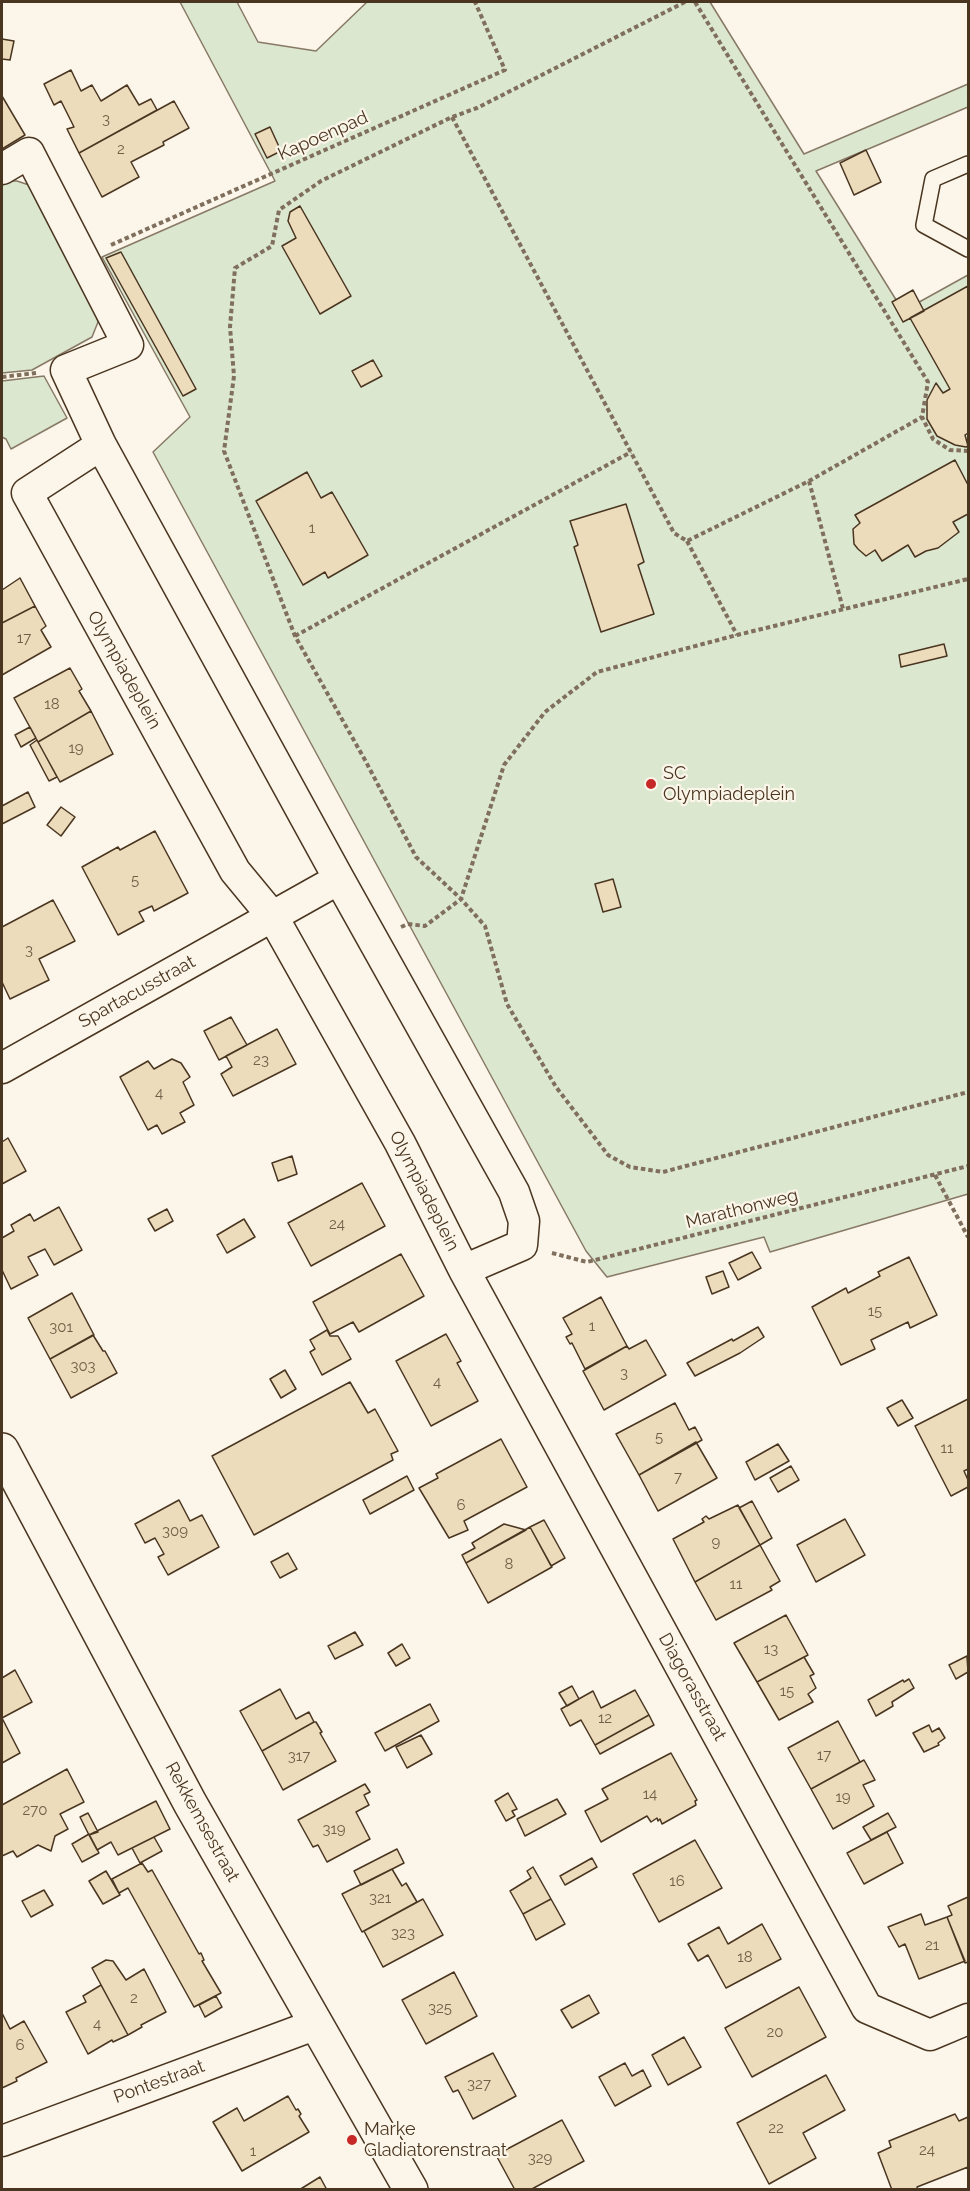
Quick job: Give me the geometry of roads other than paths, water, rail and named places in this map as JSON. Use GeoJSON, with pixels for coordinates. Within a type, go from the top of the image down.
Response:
{"type":"FeatureCollection","features":[{"type":"Feature","properties":{"kind":"street"},"geometry":{"type":"LineString","coordinates":[[2,169],[29,153],[128,345],[66,370],[101,445],[339,879],[273,916]]}},
{"type":"Feature","properties":{"kind":"street","name":"Olympiadeplein"},"geometry":{"type":"LineString","coordinates":[[101,445],[27,493],[235,871],[273,916],[400,1143],[464,1270],[522,1245],[524,1221],[514,1192],[339,879]]}},
{"type":"Feature","properties":{"kind":"street","name":"Spartacusstraat"},"geometry":{"type":"LineString","coordinates":[[2,1068],[273,916]]}},
{"type":"Feature","properties":{"kind":"street","name":"Diagorasstraat"},"geometry":{"type":"LineString","coordinates":[[464,1270],[867,2008],[930,2035],[969,2019]]}},
{"type":"Feature","properties":{"kind":"street","name":"Rekkemsestraat"},"geometry":{"type":"LineString","coordinates":[[2,1450],[190,1803],[411,2190]]}},
{"type":"Feature","properties":{"kind":"street","name":"Pontestraat"},"geometry":{"type":"LineString","coordinates":[[2,2140],[317,2024]]}},
{"type":"Feature","properties":{"kind":"lane"},"geometry":{"type":"LineString","coordinates":[[969,164],[933,179],[924,225],[969,249]]}},
{"type":"Feature","properties":{"kind":"place","name":"SC Olympiadeplein"},"geometry":{"type":"Point","coordinates":[651,784]}},
{"type":"Feature","properties":{"kind":"place","name":"Marke Gladiatorenstraat"},"geometry":{"type":"Point","coordinates":[352,2140]}}]}
